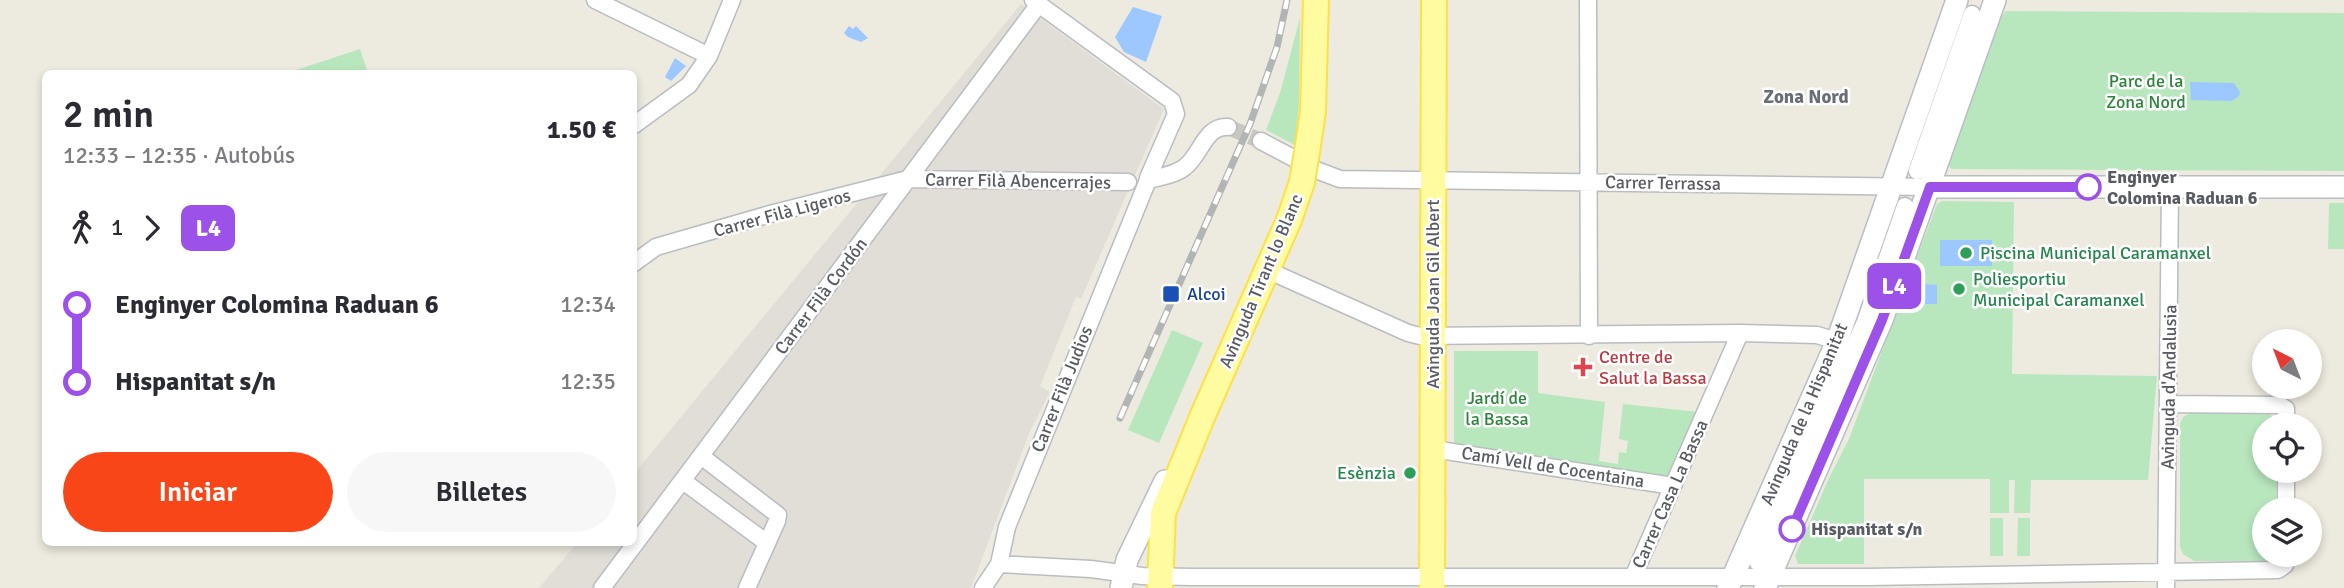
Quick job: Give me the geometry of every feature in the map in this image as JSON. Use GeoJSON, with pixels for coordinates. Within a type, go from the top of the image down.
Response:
{"type":"FeatureCollection","features":[{"type":"Feature","properties":{"kind":"main road","name":"Avinguda Tirant lo Blanc"},"geometry":{"type":"LineString","coordinates":[[1160,582],[1163,513],[1212,393],[1297,201],[1314,111],[1316,0]]}},
{"type":"Feature","properties":{"kind":"main road","name":"Avinguda Joan Gil Albert"},"geometry":{"type":"LineString","coordinates":[[1432,583],[1434,0]]}},
{"type":"Feature","properties":{"kind":"street"},"geometry":{"type":"LineString","coordinates":[[595,0],[709,56]]}},
{"type":"Feature","properties":{"kind":"street"},"geometry":{"type":"LineString","coordinates":[[637,123],[689,85],[709,56],[732,0]]}},
{"type":"Feature","properties":{"kind":"street"},"geometry":{"type":"LineString","coordinates":[[1588,0],[1589,336]]}},
{"type":"Feature","properties":{"kind":"street","name":"Avinguda de la Hispanitat"},"geometry":{"type":"LineString","coordinates":[[1923,179],[1995,0]]}},
{"type":"Feature","properties":{"kind":"street","name":"Carrer Filà Judios"},"geometry":{"type":"LineString","coordinates":[[983,588],[999,564],[1007,527],[1176,114],[1175,106],[1166,96],[1036,2]]}},
{"type":"Feature","properties":{"kind":"street","name":"Carrer Filà Cordón"},"geometry":{"type":"LineString","coordinates":[[637,542],[908,180],[1036,2]]}},
{"type":"Feature","properties":{"kind":"street","name":"Avinguda de la Hispanitat"},"geometry":{"type":"LineString","coordinates":[[1764,576],[1882,320],[1923,179],[1964,7]]}},
{"type":"Feature","properties":{"kind":"street","name":"Avinguda de la Hispanitat"},"geometry":{"type":"LineString","coordinates":[[1730,582],[1837,341],[1892,185],[1964,7]]}},
{"type":"Feature","properties":{"kind":"street"},"geometry":{"type":"LineString","coordinates":[[1146,183],[1181,170],[1199,153],[1209,133],[1219,126],[1228,127]]}},
{"type":"Feature","properties":{"kind":"street","name":"Carrer Terrassa"},"geometry":{"type":"LineString","coordinates":[[1261,141],[1316,170],[1340,179],[1892,185],[1923,179]]}},
{"type":"Feature","properties":{"kind":"street","name":"Carrer Filà Abencerrajes"},"geometry":{"type":"LineString","coordinates":[[908,180],[1128,182],[1129,176],[1136,171],[1144,173],[1146,183]]}},
{"type":"Feature","properties":{"kind":"street"},"geometry":{"type":"LineString","coordinates":[[1923,179],[2170,187],[2344,187]]}},
{"type":"Feature","properties":{"kind":"street","name":"Carrer Filà Ligeros"},"geometry":{"type":"LineString","coordinates":[[637,261],[656,247],[770,214],[908,180]]}},
{"type":"Feature","properties":{"kind":"street","name":"Avinguda d'Andalusia"},"geometry":{"type":"LineString","coordinates":[[2166,580],[2170,187]]}},
{"type":"Feature","properties":{"kind":"street","name":"Avinguda de la Hispanitat"},"geometry":{"type":"LineString","coordinates":[[1764,576],[1865,322],[1905,205]]}},
{"type":"Feature","properties":{"kind":"street"},"geometry":{"type":"LineString","coordinates":[[1267,270],[1408,333],[1589,336],[1817,335],[1837,341]]}},
{"type":"Feature","properties":{"kind":"street","name":"Carrer Casa La Bassa"},"geometry":{"type":"LineString","coordinates":[[1633,577],[1740,334]]}},
{"type":"Feature","properties":{"kind":"street","name":"Avinguda Tirant lo Blanc"},"geometry":{"type":"LineString","coordinates":[[1122,581],[1132,548],[1194,416],[1212,393]]}},
{"type":"Feature","properties":{"kind":"street"},"geometry":{"type":"LineString","coordinates":[[2169,404],[2280,405],[2286,413]]}},
{"type":"Feature","properties":{"kind":"street","name":"Camí Vell de Cocentaina"},"geometry":{"type":"LineString","coordinates":[[1433,449],[1673,486]]}},
{"type":"Feature","properties":{"kind":"street"},"geometry":{"type":"LineString","coordinates":[[701,456],[776,512],[777,521],[747,588]]}},
{"type":"Feature","properties":{"kind":"street"},"geometry":{"type":"LineString","coordinates":[[683,481],[767,543]]}},
{"type":"Feature","properties":{"kind":"street","name":"Carrer Filà Cordón"},"geometry":{"type":"LineString","coordinates":[[602,588],[634,546]]}},
{"type":"Feature","properties":{"kind":"street"},"geometry":{"type":"LineString","coordinates":[[999,564],[1091,569],[1122,581],[1249,583],[1432,583],[1633,577],[1730,582],[1764,576],[1859,583],[2166,580],[2190,570],[2278,570],[2282,567]]}},
{"type":"Feature","properties":{"kind":"shaded area"},"geometry":{"type":"Polygon","coordinates":[[[1021,4],[1164,109],[1081,299],[1076,297],[1040,386],[1050,392],[1030,431],[971,588],[539,588],[574,546],[637,546],[637,470],[1021,4]]]}},
{"type":"Feature","properties":{"kind":"green space","name":"Parc de la Zona Nord"},"geometry":{"type":"Polygon","coordinates":[[[2006,11],[2344,13],[2344,171],[1951,169],[1948,164],[2000,18],[2006,11]]]}},
{"type":"Feature","properties":{"kind":"green space"},"geometry":{"type":"Polygon","coordinates":[[[1300,18],[1299,104],[1295,145],[1266,130],[1280,93],[1300,18]]]}},
{"type":"Feature","properties":{"kind":"green space"},"geometry":{"type":"Polygon","coordinates":[[[360,49],[367,70],[296,70],[360,49]]]}},
{"type":"Feature","properties":{"kind":"green space"},"geometry":{"type":"Polygon","coordinates":[[[1942,201],[2014,202],[2012,374],[2157,376],[2148,480],[2031,480],[2030,513],[2014,513],[2015,480],[2009,480],[2009,513],[1990,513],[1990,479],[1864,479],[1864,564],[1798,564],[1795,556],[1849,439],[1937,204],[1942,201]]]}},
{"type":"Feature","properties":{"kind":"green space"},"geometry":{"type":"Polygon","coordinates":[[[2329,203],[2344,203],[2344,249],[2328,249],[2329,203]]]}},
{"type":"Feature","properties":{"kind":"green space"},"geometry":{"type":"Polygon","coordinates":[[[1172,330],[1203,343],[1159,443],[1128,430],[1172,330]]]}},
{"type":"Feature","properties":{"kind":"green space","name":"Jardí de la Bassa"},"geometry":{"type":"Polygon","coordinates":[[[1454,351],[1538,351],[1538,393],[1605,402],[1599,461],[1618,464],[1619,452],[1626,453],[1628,441],[1619,439],[1623,404],[1699,412],[1673,472],[1663,478],[1454,446],[1454,351]]]}},
{"type":"Feature","properties":{"kind":"green space"},"geometry":{"type":"Polygon","coordinates":[[[2192,412],[2269,413],[2252,413],[2252,483],[2276,483],[2276,497],[2252,497],[2252,561],[2194,561],[2183,554],[2180,547],[2180,424],[2183,417],[2192,412]]]}},
{"type":"Feature","properties":{"kind":"green space"},"geometry":{"type":"Polygon","coordinates":[[[1990,518],[2003,518],[2003,556],[1990,556],[1990,518]]]}},
{"type":"Feature","properties":{"kind":"green space"},"geometry":{"type":"Polygon","coordinates":[[[2018,518],[2030,518],[2030,556],[2017,556],[2018,518]]]}},
{"type":"Feature","properties":{"kind":"water"},"geometry":{"type":"Polygon","coordinates":[[[1133,7],[1162,16],[1146,62],[1124,52],[1115,37],[1133,7]]]}},
{"type":"Feature","properties":{"kind":"water"},"geometry":{"type":"Polygon","coordinates":[[[849,26],[853,29],[856,26],[868,38],[861,42],[848,37],[844,33],[849,26]]]}},
{"type":"Feature","properties":{"kind":"water"},"geometry":{"type":"Polygon","coordinates":[[[675,58],[686,66],[671,81],[665,77],[675,58]]]}},
{"type":"Feature","properties":{"kind":"water"},"geometry":{"type":"Polygon","coordinates":[[[2190,82],[2234,83],[2240,92],[2232,101],[2191,100],[2190,82]]]}},
{"type":"Feature","properties":{"kind":"water","name":"Piscina Municipal Caramanxel"},"geometry":{"type":"Polygon","coordinates":[[[1940,240],[1992,240],[1992,266],[1940,266],[1940,240]]]}},
{"type":"Feature","properties":{"kind":"water"},"geometry":{"type":"Polygon","coordinates":[[[1925,284],[1937,285],[1937,304],[1925,304],[1925,284]]]}},
{"type":"Feature","properties":{"kind":"tunnel"},"geometry":{"type":"LineString","coordinates":[[1228,127],[1261,141]]}},
{"type":"Feature","properties":{"kind":"railway"},"geometry":{"type":"LineString","coordinates":[[1120,418],[1250,124],[1277,47],[1287,0]]}},
{"type":"Feature","properties":{"kind":"bus line","name":"L4"},"geometry":{"type":"LineString","coordinates":[[1792,529],[1882,320],[1930,187],[2088,187]]}},
{"type":"Feature","properties":{"kind":"place","name":"Enginyer Colomina Raduan 6"},"geometry":{"type":"Point","coordinates":[2088,187]}},
{"type":"Feature","properties":{"kind":"place","name":"Piscina Municipal Caramanxel"},"geometry":{"type":"Point","coordinates":[1966,253]}},
{"type":"Feature","properties":{"kind":"place","name":"Poliesportiu Municipal Caramanxel"},"geometry":{"type":"Point","coordinates":[1959,289]}},
{"type":"Feature","properties":{"kind":"place","name":"Alcoi"},"geometry":{"type":"Point","coordinates":[1171,294]}},
{"type":"Feature","properties":{"kind":"place","name":"Centre de Salut la Bassa"},"geometry":{"type":"Point","coordinates":[1583,367]}},
{"type":"Feature","properties":{"kind":"place","name":"Esènzia"},"geometry":{"type":"Point","coordinates":[1410,473]}},
{"type":"Feature","properties":{"kind":"place","name":"Hispanitat s/n"},"geometry":{"type":"Point","coordinates":[1792,529]}},
{"type":"Feature","properties":{"kind":"district","name":"Zona Nord"},"geometry":{"type":"Point","coordinates":[1806,97]}}]}
